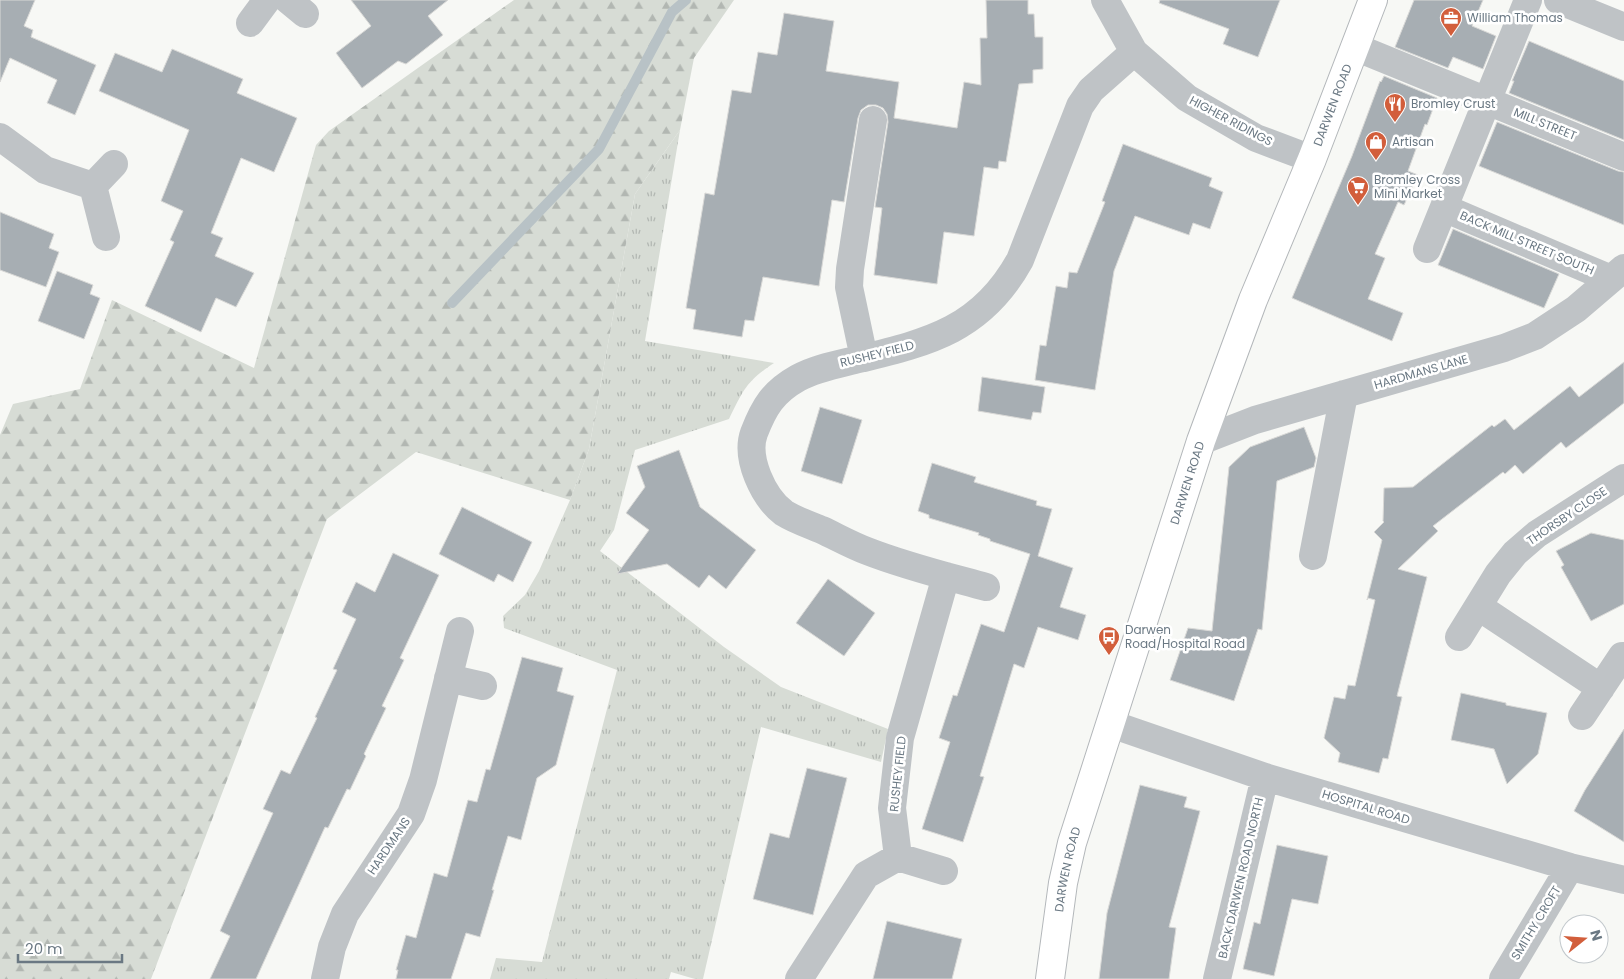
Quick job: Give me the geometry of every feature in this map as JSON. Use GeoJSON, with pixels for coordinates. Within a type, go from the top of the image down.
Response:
{"type":"FeatureCollection","features":[{"type":"Feature","properties":{"kind":"main road","name":"DARWEN ROAD"},"geometry":{"type":"LineString","coordinates":[[1050,979],[1063,883],[1072,843],[1201,441],[1254,300],[1312,159],[1373,0]]}},
{"type":"Feature","properties":{"kind":"street"},"geometry":{"type":"LineString","coordinates":[[250,23],[267,0]]}},
{"type":"Feature","properties":{"kind":"street","name":"HIGHER RIDINGS"},"geometry":{"type":"LineString","coordinates":[[1105,0],[1134,52],[1186,98],[1256,138],[1312,159]]}},
{"type":"Feature","properties":{"kind":"street"},"geometry":{"type":"LineString","coordinates":[[1427,249],[1528,0]]}},
{"type":"Feature","properties":{"kind":"street"},"geometry":{"type":"LineString","coordinates":[[1558,0],[1624,27]]}},
{"type":"Feature","properties":{"kind":"street","name":"MILL STREET"},"geometry":{"type":"LineString","coordinates":[[1355,47],[1624,156]]}},
{"type":"Feature","properties":{"kind":"street","name":"RUSHEY FIELD"},"geometry":{"type":"LineString","coordinates":[[986,588],[866,551],[784,513],[765,493],[755,468],[752,440],[761,415],[772,397],[798,378],[821,369],[910,347],[940,336],[968,320],[984,307],[1011,277],[1020,260],[1080,106],[1091,90],[1134,52]]}},
{"type":"Feature","properties":{"kind":"street"},"geometry":{"type":"LineString","coordinates":[[864,358],[850,287],[850,269],[873,120]]}},
{"type":"Feature","properties":{"kind":"street"},"geometry":{"type":"LineString","coordinates":[[0,137],[45,170],[93,186]]}},
{"type":"Feature","properties":{"kind":"street"},"geometry":{"type":"LineString","coordinates":[[93,186],[114,164]]}},
{"type":"Feature","properties":{"kind":"street"},"geometry":{"type":"LineString","coordinates":[[93,186],[106,237]]}},
{"type":"Feature","properties":{"kind":"street","name":"BACK MILL STREET SOUTH"},"geometry":{"type":"LineString","coordinates":[[1444,208],[1618,274]]}},
{"type":"Feature","properties":{"kind":"street","name":"HARDMANS LANE"},"geometry":{"type":"LineString","coordinates":[[1201,441],[1255,420],[1504,348],[1535,336],[1576,309],[1618,274]]}},
{"type":"Feature","properties":{"kind":"street"},"geometry":{"type":"LineString","coordinates":[[1313,556],[1344,394]]}},
{"type":"Feature","properties":{"kind":"street","name":"THORSBY CLOSE"},"geometry":{"type":"LineString","coordinates":[[1460,637],[1498,574],[1516,553],[1537,534],[1624,478]]}},
{"type":"Feature","properties":{"kind":"street","name":"RUSHEY FIELD"},"geometry":{"type":"LineString","coordinates":[[898,857],[892,808],[900,738],[946,576]]}},
{"type":"Feature","properties":{"kind":"street"},"geometry":{"type":"LineString","coordinates":[[1479,607],[1601,688]]}},
{"type":"Feature","properties":{"kind":"street","name":"HARDMANS"},"geometry":{"type":"LineString","coordinates":[[325,979],[332,947],[345,914],[411,814],[423,780],[460,631]]}},
{"type":"Feature","properties":{"kind":"street"},"geometry":{"type":"LineString","coordinates":[[1582,716],[1622,656]]}},
{"type":"Feature","properties":{"kind":"street"},"geometry":{"type":"LineString","coordinates":[[448,678],[482,686]]}},
{"type":"Feature","properties":{"kind":"street","name":"HOSPITAL ROAD"},"geometry":{"type":"LineString","coordinates":[[1111,724],[1265,777],[1570,867],[1624,880]]}},
{"type":"Feature","properties":{"kind":"street","name":"BACK DARWEN ROAD NORTH"},"geometry":{"type":"LineString","coordinates":[[1217,979],[1265,777]]}},
{"type":"Feature","properties":{"kind":"street"},"geometry":{"type":"LineString","coordinates":[[799,979],[866,875],[898,857],[944,871]]}},
{"type":"Feature","properties":{"kind":"street","name":"SMITHY CROFT"},"geometry":{"type":"LineString","coordinates":[[1503,979],[1570,867]]}},
{"type":"Feature","properties":{"kind":"green space"},"geometry":{"type":"Polygon","coordinates":[[[514,0],[734,0],[694,58],[680,130],[635,194],[589,449],[570,500],[416,452],[327,519],[151,979],[0,979],[0,435],[13,404],[80,389],[112,300],[254,368],[316,145],[329,131],[514,0]]]}},
{"type":"Feature","properties":{"kind":"green space"},"geometry":{"type":"Polygon","coordinates":[[[680,130],[645,341],[774,363],[751,381],[738,400],[729,419],[635,450],[614,530],[600,551],[724,647],[781,687],[888,729],[881,762],[761,727],[703,979],[695,979],[671,972],[669,979],[490,979],[496,958],[542,962],[617,670],[504,628],[503,616],[525,595],[539,571],[570,500],[589,449],[635,194],[680,130]]]}},
{"type":"Feature","properties":{"kind":"building"},"geometry":{"type":"Polygon","coordinates":[[[0,0],[35,0],[24,26],[33,30],[31,37],[96,65],[75,115],[47,103],[57,80],[10,58],[0,82],[0,0]]]}},
{"type":"Feature","properties":{"kind":"building"},"geometry":{"type":"Polygon","coordinates":[[[351,0],[448,0],[428,16],[443,35],[406,64],[398,61],[362,88],[336,53],[371,26],[351,0]]]}},
{"type":"Feature","properties":{"kind":"building"},"geometry":{"type":"Polygon","coordinates":[[[986,0],[1028,0],[1028,14],[1034,14],[1035,37],[1043,37],[1043,69],[1033,70],[1033,83],[1019,84],[1006,162],[999,161],[998,169],[984,167],[974,236],[944,232],[937,284],[874,275],[882,208],[875,207],[888,122],[887,114],[883,108],[876,105],[868,105],[861,110],[858,118],[844,202],[832,200],[819,286],[763,277],[754,321],[745,320],[742,337],[693,329],[696,310],[686,308],[705,193],[714,195],[732,90],[751,93],[758,52],[777,55],[784,13],[834,21],[826,71],[899,82],[894,118],[957,128],[964,82],[981,85],[980,38],[987,38],[986,0]]]}},
{"type":"Feature","properties":{"kind":"building"},"geometry":{"type":"Polygon","coordinates":[[[1160,0],[1280,0],[1258,57],[1223,44],[1229,29],[1159,3],[1160,0]]]}},
{"type":"Feature","properties":{"kind":"building","name":"William Thomas"},"geometry":{"type":"Polygon","coordinates":[[[1414,0],[1483,0],[1472,26],[1496,36],[1483,69],[1453,57],[1448,68],[1395,47],[1414,0]]]}},
{"type":"Feature","properties":{"kind":"building"},"geometry":{"type":"Polygon","coordinates":[[[1529,41],[1624,81],[1624,140],[1509,93],[1514,81],[1512,81],[1529,41]]]}},
{"type":"Feature","properties":{"kind":"building"},"geometry":{"type":"Polygon","coordinates":[[[172,49],[243,79],[237,93],[297,118],[274,172],[241,158],[211,233],[223,238],[215,256],[254,273],[236,307],[216,298],[201,332],[145,306],[174,242],[170,240],[183,211],[161,201],[189,130],[99,91],[115,53],[162,72],[172,49]]]}},
{"type":"Feature","properties":{"kind":"building"},"geometry":{"type":"Polygon","coordinates":[[[1384,76],[1437,98],[1427,125],[1425,124],[1408,171],[1418,175],[1404,205],[1398,202],[1375,254],[1385,258],[1368,299],[1403,313],[1392,341],[1292,298],[1352,156],[1380,81],[1384,76]]]}},
{"type":"Feature","properties":{"kind":"building"},"geometry":{"type":"Polygon","coordinates":[[[1497,122],[1624,172],[1624,225],[1479,166],[1497,122]]]}},
{"type":"Feature","properties":{"kind":"building"},"geometry":{"type":"Polygon","coordinates":[[[1123,144],[1212,178],[1209,186],[1223,192],[1210,229],[1193,223],[1189,235],[1135,216],[1114,271],[1095,390],[1035,380],[1040,345],[1046,346],[1056,286],[1067,288],[1069,272],[1077,273],[1105,202],[1102,201],[1123,144]]]}},
{"type":"Feature","properties":{"kind":"building"},"geometry":{"type":"Polygon","coordinates":[[[0,212],[54,234],[49,248],[59,252],[46,287],[0,270],[0,212]]]}},
{"type":"Feature","properties":{"kind":"building"},"geometry":{"type":"Polygon","coordinates":[[[1453,229],[1559,274],[1544,308],[1438,265],[1453,229]]]}},
{"type":"Feature","properties":{"kind":"building"},"geometry":{"type":"Polygon","coordinates":[[[57,271],[93,285],[90,294],[100,298],[84,339],[38,321],[57,271]]]}},
{"type":"Feature","properties":{"kind":"building"},"geometry":{"type":"Polygon","coordinates":[[[1624,362],[1624,403],[1566,448],[1561,442],[1523,474],[1515,465],[1505,474],[1503,472],[1433,526],[1438,531],[1398,569],[1427,577],[1397,696],[1402,697],[1388,759],[1383,758],[1379,773],[1338,762],[1340,753],[1324,738],[1334,697],[1345,699],[1348,685],[1355,686],[1375,600],[1368,598],[1367,600],[1382,540],[1374,532],[1384,522],[1384,488],[1413,487],[1492,425],[1494,427],[1505,419],[1514,430],[1570,386],[1579,397],[1624,362]]]}},
{"type":"Feature","properties":{"kind":"building"},"geometry":{"type":"Polygon","coordinates":[[[982,377],[1045,387],[1041,413],[1033,412],[1031,420],[978,411],[982,377]]]}},
{"type":"Feature","properties":{"kind":"building"},"geometry":{"type":"Polygon","coordinates":[[[820,407],[862,420],[842,484],[801,471],[820,407]]]}},
{"type":"Feature","properties":{"kind":"building"},"geometry":{"type":"Polygon","coordinates":[[[1304,427],[1316,458],[1314,467],[1277,481],[1262,630],[1258,629],[1234,701],[1170,680],[1188,628],[1212,631],[1229,467],[1250,447],[1304,427]]]}},
{"type":"Feature","properties":{"kind":"building"},"geometry":{"type":"Polygon","coordinates":[[[679,450],[700,507],[756,550],[726,589],[709,575],[699,588],[667,564],[617,574],[649,530],[626,513],[645,487],[637,466],[679,450]]]}},
{"type":"Feature","properties":{"kind":"building"},"geometry":{"type":"Polygon","coordinates":[[[932,463],[976,477],[974,482],[1037,501],[1036,505],[1052,509],[1038,556],[1073,568],[1060,607],[1086,615],[1078,640],[1038,627],[1024,668],[1014,664],[980,776],[984,777],[963,842],[922,829],[950,742],[939,738],[953,695],[957,696],[981,624],[1004,632],[1030,554],[990,541],[990,539],[978,535],[979,533],[929,518],[929,515],[918,511],[932,463]]]}},
{"type":"Feature","properties":{"kind":"building"},"geometry":{"type":"Polygon","coordinates":[[[462,507],[532,542],[513,582],[498,574],[494,582],[439,554],[462,507]]]}},
{"type":"Feature","properties":{"kind":"building"},"geometry":{"type":"Polygon","coordinates":[[[1591,533],[1624,540],[1624,604],[1591,621],[1561,567],[1564,565],[1556,551],[1591,533]]]}},
{"type":"Feature","properties":{"kind":"building"},"geometry":{"type":"Polygon","coordinates":[[[393,553],[439,575],[400,658],[404,660],[382,706],[386,708],[364,754],[366,756],[350,790],[347,789],[328,828],[325,827],[256,979],[210,979],[230,936],[220,931],[273,813],[263,809],[281,770],[290,774],[317,718],[315,717],[337,670],[333,669],[356,619],[342,612],[356,582],[375,592],[393,553]]]}},
{"type":"Feature","properties":{"kind":"building"},"geometry":{"type":"Polygon","coordinates":[[[828,579],[875,613],[844,656],[796,623],[828,579]]]}},
{"type":"Feature","properties":{"kind":"building"},"geometry":{"type":"Polygon","coordinates":[[[522,657],[563,668],[557,691],[574,696],[556,765],[537,778],[521,840],[508,836],[480,937],[466,933],[451,979],[396,979],[398,970],[396,970],[406,935],[416,938],[434,873],[447,877],[468,800],[477,802],[486,769],[490,770],[522,657]]]}},
{"type":"Feature","properties":{"kind":"building"},"geometry":{"type":"Polygon","coordinates":[[[1461,693],[1547,713],[1538,754],[1507,784],[1494,749],[1451,740],[1461,693]]]}},
{"type":"Feature","properties":{"kind":"building"},"geometry":{"type":"Polygon","coordinates":[[[1624,729],[1624,842],[1574,811],[1585,790],[1624,729]]]}},
{"type":"Feature","properties":{"kind":"building"},"geometry":{"type":"Polygon","coordinates":[[[807,768],[847,778],[813,915],[753,899],[770,833],[789,838],[807,768]]]}},
{"type":"Feature","properties":{"kind":"building"},"geometry":{"type":"Polygon","coordinates":[[[1140,785],[1187,797],[1184,807],[1200,811],[1169,927],[1176,928],[1169,979],[1099,979],[1107,913],[1140,785]]]}},
{"type":"Feature","properties":{"kind":"building"},"geometry":{"type":"Polygon","coordinates":[[[1277,845],[1328,856],[1318,904],[1292,899],[1274,976],[1243,969],[1254,922],[1260,924],[1277,845]]]}},
{"type":"Feature","properties":{"kind":"building"},"geometry":{"type":"Polygon","coordinates":[[[887,921],[962,939],[952,979],[873,979],[887,921]]]}},
{"type":"Feature","properties":{"kind":"waterway"},"geometry":{"type":"LineString","coordinates":[[452,303],[599,149],[672,12],[686,0]]}},
{"type":"Feature","properties":{"kind":"place","name":"William Thomas"},"geometry":{"type":"Point","coordinates":[1451,37]}},
{"type":"Feature","properties":{"kind":"place","name":"Bromley Crust"},"geometry":{"type":"Point","coordinates":[1395,123]}},
{"type":"Feature","properties":{"kind":"place","name":"Artisan"},"geometry":{"type":"Point","coordinates":[1376,161]}},
{"type":"Feature","properties":{"kind":"place","name":"Bromley Cross Mini Market"},"geometry":{"type":"Point","coordinates":[1358,206]}},
{"type":"Feature","properties":{"kind":"place","name":"Darwen Road/Hospital Road"},"geometry":{"type":"Point","coordinates":[1109,656]}}]}
